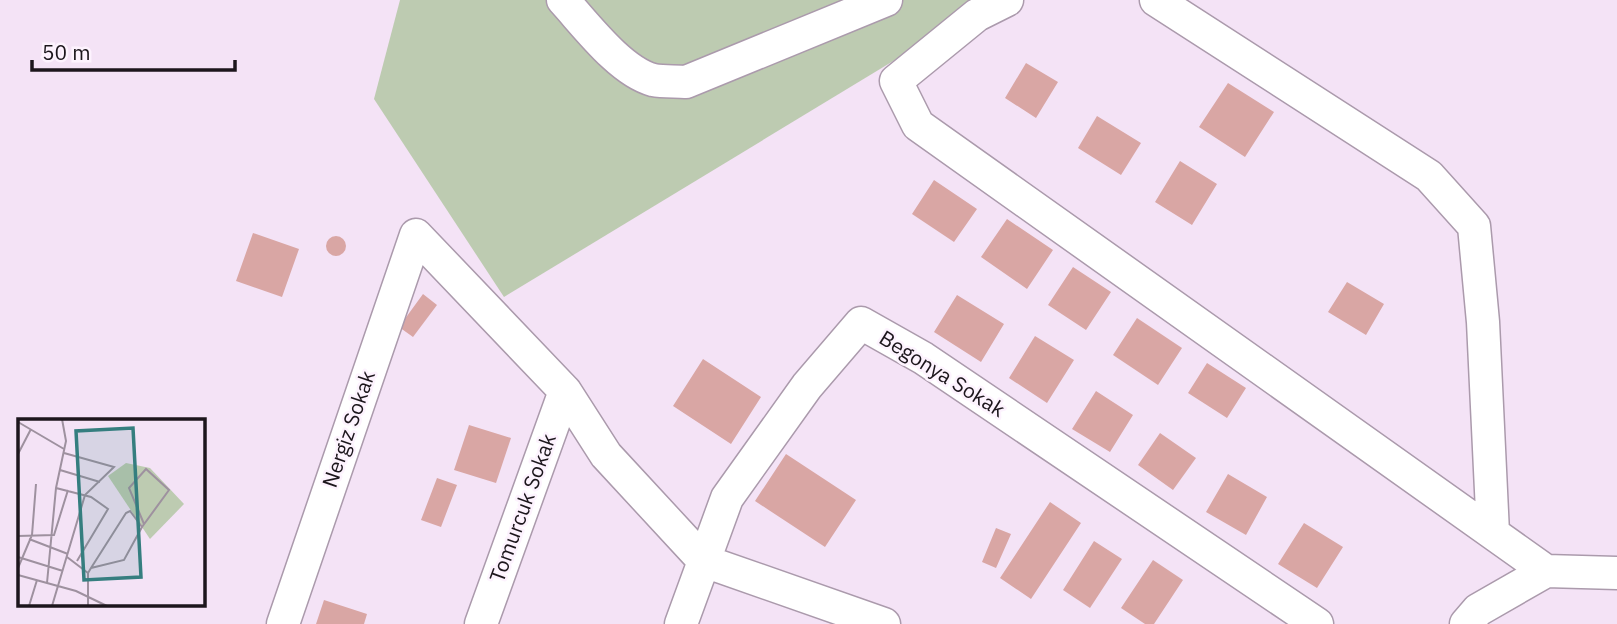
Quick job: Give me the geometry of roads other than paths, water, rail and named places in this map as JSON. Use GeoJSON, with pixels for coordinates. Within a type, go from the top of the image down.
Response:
{"type":"FeatureCollection","features":[{"type":"Feature","properties":{"kind":"street"},"geometry":{"type":"LineString","coordinates":[[563,0],[612,53],[635,71],[652,79],[686,82],[886,0]]}},
{"type":"Feature","properties":{"kind":"street"},"geometry":{"type":"LineString","coordinates":[[1007,0],[977,15],[896,81],[918,125],[1546,571]]}},
{"type":"Feature","properties":{"kind":"street"},"geometry":{"type":"LineString","coordinates":[[1156,0],[1429,176],[1474,226],[1483,322],[1493,533]]}},
{"type":"Feature","properties":{"kind":"street","name":"Nergiz Sokak"},"geometry":{"type":"LineString","coordinates":[[283,624],[416,235],[565,391]]}},
{"type":"Feature","properties":{"kind":"street","name":"Begonya Sokak"},"geometry":{"type":"LineString","coordinates":[[681,624],[727,499],[807,386],[861,323],[923,358],[1317,624]]}},
{"type":"Feature","properties":{"kind":"street"},"geometry":{"type":"LineString","coordinates":[[565,391],[606,455],[704,561],[884,624]]}},
{"type":"Feature","properties":{"kind":"street","name":"Tomurcuk Sokak"},"geometry":{"type":"LineString","coordinates":[[481,624],[565,391]]}},
{"type":"Feature","properties":{"kind":"street"},"geometry":{"type":"LineString","coordinates":[[1466,624],[1478,610],[1546,571],[1617,573]]}}]}
